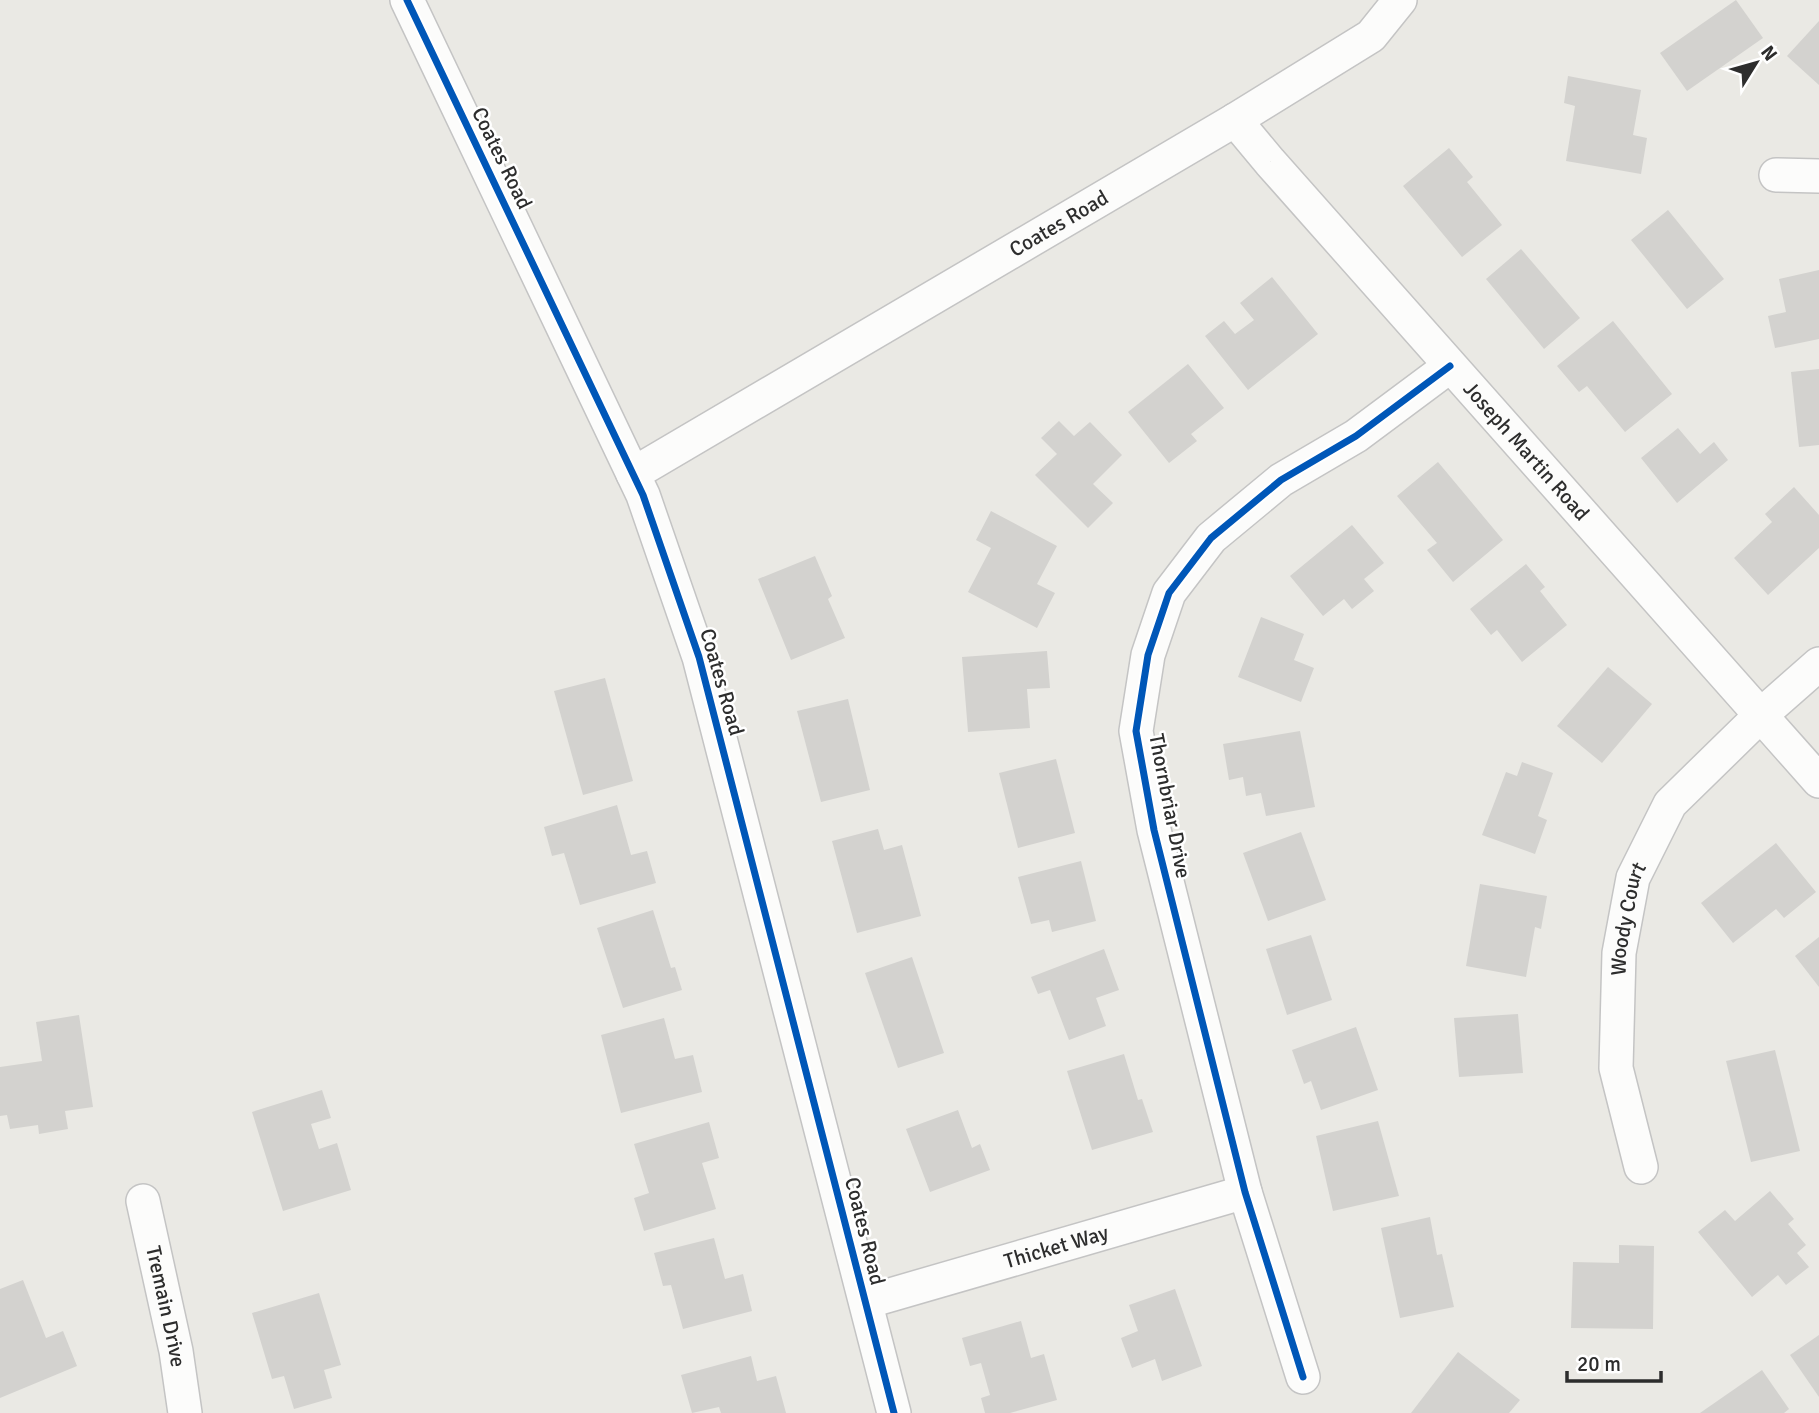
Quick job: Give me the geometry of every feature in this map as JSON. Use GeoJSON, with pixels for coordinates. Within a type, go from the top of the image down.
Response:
{"type":"FeatureCollection","features":[{"type":"Feature","properties":{"kind":"street","name":"Coates Road"},"geometry":{"type":"LineString","coordinates":[[407,0],[643,495],[699,657],[894,1413]]}},
{"type":"Feature","properties":{"kind":"street","name":"Coates Road"},"geometry":{"type":"LineString","coordinates":[[633,474],[1235,120],[1371,36],[1400,0]]}},
{"type":"Feature","properties":{"kind":"street","name":"Joseph Martin Road"},"geometry":{"type":"LineString","coordinates":[[1235,120],[1819,781]]}},
{"type":"Feature","properties":{"kind":"street"},"geometry":{"type":"LineString","coordinates":[[1776,176],[1819,176]]}},
{"type":"Feature","properties":{"kind":"street","name":"Thornbriar Drive"},"geometry":{"type":"LineString","coordinates":[[1303,1377],[1245,1192],[1154,830],[1136,732],[1148,655],[1169,593],[1211,538],[1281,480],[1356,436],[1450,366]]}},
{"type":"Feature","properties":{"kind":"street","name":"Woody Court"},"geometry":{"type":"LineString","coordinates":[[1641,1167],[1616,1068],[1619,953],[1633,878],[1670,804],[1761,715],[1819,664]]}},
{"type":"Feature","properties":{"kind":"street","name":"Thicket Way"},"geometry":{"type":"LineString","coordinates":[[866,1303],[1245,1192]]}},
{"type":"Feature","properties":{"kind":"street","name":"Tremain Drive"},"geometry":{"type":"LineString","coordinates":[[143,1201],[176,1351],[185,1413]]}},
{"type":"Feature","properties":{"kind":"building"},"geometry":{"type":"Polygon","coordinates":[[[1736,0],[1763,38],[1687,91],[1660,53],[1736,0]]]}},
{"type":"Feature","properties":{"kind":"building"},"geometry":{"type":"Polygon","coordinates":[[[1819,21],[1819,85],[1787,56],[1819,21]]]}},
{"type":"Feature","properties":{"kind":"building"},"geometry":{"type":"Polygon","coordinates":[[[1568,76],[1641,90],[1633,135],[1647,138],[1641,174],[1566,161],[1575,106],[1564,103],[1568,76]]]}},
{"type":"Feature","properties":{"kind":"building"},"geometry":{"type":"Polygon","coordinates":[[[1449,148],[1473,177],[1467,182],[1502,225],[1462,257],[1403,186],[1449,148]]]}},
{"type":"Feature","properties":{"kind":"building"},"geometry":{"type":"Polygon","coordinates":[[[1668,210],[1724,279],[1687,309],[1631,240],[1668,210]]]}},
{"type":"Feature","properties":{"kind":"building"},"geometry":{"type":"Polygon","coordinates":[[[1521,249],[1580,318],[1544,349],[1486,279],[1521,249]]]}},
{"type":"Feature","properties":{"kind":"building"},"geometry":{"type":"Polygon","coordinates":[[[1819,270],[1819,339],[1775,348],[1768,316],[1786,312],[1779,279],[1819,270]]]}},
{"type":"Feature","properties":{"kind":"building"},"geometry":{"type":"Polygon","coordinates":[[[1272,277],[1318,334],[1248,390],[1205,336],[1224,321],[1235,334],[1254,320],[1240,303],[1272,277]]]}},
{"type":"Feature","properties":{"kind":"building"},"geometry":{"type":"Polygon","coordinates":[[[1613,321],[1672,394],[1625,432],[1587,386],[1579,392],[1557,366],[1613,321]]]}},
{"type":"Feature","properties":{"kind":"building"},"geometry":{"type":"Polygon","coordinates":[[[1188,364],[1224,408],[1191,434],[1197,441],[1169,463],[1128,412],[1188,364]]]}},
{"type":"Feature","properties":{"kind":"building"},"geometry":{"type":"Polygon","coordinates":[[[1819,369],[1819,445],[1799,447],[1791,372],[1819,369]]]}},
{"type":"Feature","properties":{"kind":"building"},"geometry":{"type":"Polygon","coordinates":[[[1059,421],[1074,436],[1090,422],[1122,455],[1093,484],[1113,503],[1088,528],[1035,475],[1057,454],[1041,438],[1059,421]]]}},
{"type":"Feature","properties":{"kind":"building"},"geometry":{"type":"Polygon","coordinates":[[[1678,428],[1700,454],[1714,442],[1728,460],[1677,503],[1641,458],[1678,428]]]}},
{"type":"Feature","properties":{"kind":"building"},"geometry":{"type":"Polygon","coordinates":[[[1438,462],[1503,540],[1453,582],[1427,550],[1437,543],[1397,496],[1438,462]]]}},
{"type":"Feature","properties":{"kind":"building"},"geometry":{"type":"Polygon","coordinates":[[[1794,487],[1819,515],[1819,548],[1768,595],[1734,558],[1772,522],[1765,514],[1794,487]]]}},
{"type":"Feature","properties":{"kind":"building"},"geometry":{"type":"Polygon","coordinates":[[[991,511],[1057,546],[1037,584],[1055,593],[1037,628],[968,592],[991,548],[976,540],[991,511]]]}},
{"type":"Feature","properties":{"kind":"building"},"geometry":{"type":"Polygon","coordinates":[[[1352,525],[1384,563],[1364,579],[1374,591],[1352,609],[1344,599],[1323,616],[1290,576],[1352,525]]]}},
{"type":"Feature","properties":{"kind":"building"},"geometry":{"type":"Polygon","coordinates":[[[815,556],[832,596],[828,599],[845,638],[791,660],[758,579],[815,556]]]}},
{"type":"Feature","properties":{"kind":"building"},"geometry":{"type":"Polygon","coordinates":[[[1526,564],[1545,587],[1540,591],[1567,625],[1522,662],[1497,630],[1491,635],[1470,609],[1526,564]]]}},
{"type":"Feature","properties":{"kind":"building"},"geometry":{"type":"Polygon","coordinates":[[[1261,617],[1304,634],[1294,660],[1314,668],[1301,702],[1238,677],[1261,617]]]}},
{"type":"Feature","properties":{"kind":"building"},"geometry":{"type":"Polygon","coordinates":[[[1047,651],[1050,688],[1027,689],[1030,728],[968,732],[962,657],[1047,651]]]}},
{"type":"Feature","properties":{"kind":"building"},"geometry":{"type":"Polygon","coordinates":[[[1608,667],[1652,704],[1602,763],[1557,726],[1608,667]]]}},
{"type":"Feature","properties":{"kind":"building"},"geometry":{"type":"Polygon","coordinates":[[[605,678],[633,781],[583,795],[554,691],[605,678]]]}},
{"type":"Feature","properties":{"kind":"building"},"geometry":{"type":"Polygon","coordinates":[[[848,699],[870,790],[821,802],[797,711],[848,699]]]}},
{"type":"Feature","properties":{"kind":"building"},"geometry":{"type":"Polygon","coordinates":[[[1300,731],[1315,807],[1266,816],[1261,793],[1246,796],[1243,777],[1229,780],[1223,744],[1300,731]]]}},
{"type":"Feature","properties":{"kind":"building"},"geometry":{"type":"Polygon","coordinates":[[[1056,759],[1075,833],[1018,848],[999,773],[1056,759]]]}},
{"type":"Feature","properties":{"kind":"building"},"geometry":{"type":"Polygon","coordinates":[[[1522,762],[1553,773],[1538,816],[1547,820],[1535,854],[1482,835],[1506,772],[1517,776],[1522,762]]]}},
{"type":"Feature","properties":{"kind":"building"},"geometry":{"type":"Polygon","coordinates":[[[617,805],[631,855],[647,851],[656,883],[580,905],[564,853],[552,856],[544,827],[617,805]]]}},
{"type":"Feature","properties":{"kind":"building"},"geometry":{"type":"Polygon","coordinates":[[[878,829],[884,850],[902,845],[921,916],[857,933],[832,841],[878,829]]]}},
{"type":"Feature","properties":{"kind":"building"},"geometry":{"type":"Polygon","coordinates":[[[1301,832],[1326,900],[1268,921],[1243,853],[1301,832]]]}},
{"type":"Feature","properties":{"kind":"building"},"geometry":{"type":"Polygon","coordinates":[[[1776,843],[1816,892],[1784,918],[1776,909],[1733,943],[1701,903],[1776,843]]]}},
{"type":"Feature","properties":{"kind":"building"},"geometry":{"type":"Polygon","coordinates":[[[1081,861],[1096,921],[1052,932],[1049,920],[1031,924],[1018,877],[1081,861]]]}},
{"type":"Feature","properties":{"kind":"building"},"geometry":{"type":"Polygon","coordinates":[[[1480,884],[1547,896],[1541,929],[1535,927],[1526,977],[1466,966],[1480,884]]]}},
{"type":"Feature","properties":{"kind":"building"},"geometry":{"type":"Polygon","coordinates":[[[653,910],[671,968],[675,967],[682,990],[623,1008],[597,928],[653,910]]]}},
{"type":"Feature","properties":{"kind":"building"},"geometry":{"type":"Polygon","coordinates":[[[1311,935],[1332,1000],[1287,1015],[1266,949],[1311,935]]]}},
{"type":"Feature","properties":{"kind":"building"},"geometry":{"type":"Polygon","coordinates":[[[1819,937],[1819,987],[1795,956],[1819,937]]]}},
{"type":"Feature","properties":{"kind":"building"},"geometry":{"type":"Polygon","coordinates":[[[1104,949],[1119,990],[1096,998],[1106,1026],[1069,1040],[1050,990],[1038,994],[1031,977],[1104,949]]]}},
{"type":"Feature","properties":{"kind":"building"},"geometry":{"type":"Polygon","coordinates":[[[912,957],[944,1053],[898,1068],[865,973],[912,957]]]}},
{"type":"Feature","properties":{"kind":"building"},"geometry":{"type":"Polygon","coordinates":[[[1518,1014],[1523,1073],[1459,1077],[1454,1018],[1518,1014]]]}},
{"type":"Feature","properties":{"kind":"building"},"geometry":{"type":"Polygon","coordinates":[[[79,1015],[93,1107],[65,1111],[68,1129],[39,1134],[38,1125],[10,1129],[7,1115],[0,1116],[0,1067],[42,1061],[36,1022],[79,1015]]]}},
{"type":"Feature","properties":{"kind":"building"},"geometry":{"type":"Polygon","coordinates":[[[664,1018],[675,1059],[693,1055],[702,1092],[621,1113],[601,1035],[664,1018]]]}},
{"type":"Feature","properties":{"kind":"building"},"geometry":{"type":"Polygon","coordinates":[[[1356,1027],[1378,1090],[1321,1110],[1311,1081],[1304,1084],[1292,1050],[1356,1027]]]}},
{"type":"Feature","properties":{"kind":"building"},"geometry":{"type":"Polygon","coordinates":[[[1775,1050],[1800,1151],[1751,1162],[1726,1061],[1775,1050]]]}},
{"type":"Feature","properties":{"kind":"building"},"geometry":{"type":"Polygon","coordinates":[[[1124,1054],[1138,1100],[1142,1099],[1153,1132],[1092,1150],[1067,1071],[1124,1054]]]}},
{"type":"Feature","properties":{"kind":"building"},"geometry":{"type":"Polygon","coordinates":[[[322,1090],[331,1118],[311,1124],[319,1149],[337,1143],[351,1190],[283,1211],[252,1112],[322,1090]]]}},
{"type":"Feature","properties":{"kind":"building"},"geometry":{"type":"Polygon","coordinates":[[[958,1110],[972,1148],[980,1144],[990,1170],[930,1192],[906,1129],[958,1110]]]}},
{"type":"Feature","properties":{"kind":"building"},"geometry":{"type":"Polygon","coordinates":[[[1378,1121],[1399,1196],[1333,1211],[1316,1136],[1378,1121]]]}},
{"type":"Feature","properties":{"kind":"building"},"geometry":{"type":"Polygon","coordinates":[[[709,1122],[719,1158],[702,1163],[716,1209],[644,1231],[634,1198],[649,1193],[634,1144],[709,1122]]]}},
{"type":"Feature","properties":{"kind":"building"},"geometry":{"type":"Polygon","coordinates":[[[1770,1191],[1794,1219],[1788,1224],[1806,1245],[1797,1253],[1809,1267],[1786,1285],[1778,1275],[1752,1297],[1698,1232],[1725,1210],[1735,1221],[1770,1191]]]}},
{"type":"Feature","properties":{"kind":"building"},"geometry":{"type":"Polygon","coordinates":[[[1430,1217],[1437,1255],[1442,1254],[1454,1307],[1400,1318],[1381,1228],[1430,1217]]]}},
{"type":"Feature","properties":{"kind":"building"},"geometry":{"type":"Polygon","coordinates":[[[714,1238],[725,1279],[743,1274],[752,1311],[683,1329],[671,1285],[663,1286],[654,1253],[714,1238]]]}},
{"type":"Feature","properties":{"kind":"building"},"geometry":{"type":"Polygon","coordinates":[[[1619,1245],[1654,1246],[1653,1329],[1571,1328],[1573,1262],[1619,1263],[1619,1245]]]}},
{"type":"Feature","properties":{"kind":"building"},"geometry":{"type":"Polygon","coordinates":[[[23,1280],[46,1338],[63,1331],[77,1366],[0,1398],[0,1289],[23,1280]]]}},
{"type":"Feature","properties":{"kind":"building"},"geometry":{"type":"Polygon","coordinates":[[[1175,1289],[1202,1366],[1162,1381],[1155,1359],[1132,1368],[1121,1338],[1138,1331],[1129,1305],[1175,1289]]]}},
{"type":"Feature","properties":{"kind":"building"},"geometry":{"type":"Polygon","coordinates":[[[319,1293],[341,1365],[324,1370],[332,1398],[294,1409],[284,1376],[272,1379],[252,1313],[319,1293]]]}},
{"type":"Feature","properties":{"kind":"building"},"geometry":{"type":"Polygon","coordinates":[[[1021,1321],[1031,1358],[1044,1354],[1057,1400],[1010,1413],[985,1413],[981,1398],[990,1395],[981,1363],[970,1366],[962,1338],[1021,1321]]]}},
{"type":"Feature","properties":{"kind":"building"},"geometry":{"type":"Polygon","coordinates":[[[1819,1335],[1819,1397],[1790,1355],[1819,1335]]]}},
{"type":"Feature","properties":{"kind":"building"},"geometry":{"type":"Polygon","coordinates":[[[1458,1352],[1520,1400],[1509,1413],[1411,1413],[1458,1352]]]}},
{"type":"Feature","properties":{"kind":"building"},"geometry":{"type":"Polygon","coordinates":[[[751,1356],[757,1381],[776,1376],[786,1413],[721,1413],[719,1407],[692,1413],[681,1375],[751,1356]]]}},
{"type":"Feature","properties":{"kind":"building"},"geometry":{"type":"Polygon","coordinates":[[[1762,1370],[1789,1409],[1784,1413],[1700,1413],[1762,1370]]]}},
{"type":"Feature","properties":{"kind":"cycle path"},"geometry":{"type":"LineString","coordinates":[[407,0],[643,495],[699,657],[894,1413]]}},
{"type":"Feature","properties":{"kind":"cycle path"},"geometry":{"type":"LineString","coordinates":[[1303,1377],[1245,1192],[1154,830],[1136,731],[1148,655],[1169,593],[1211,538],[1281,480],[1356,436],[1450,366]]}}]}
